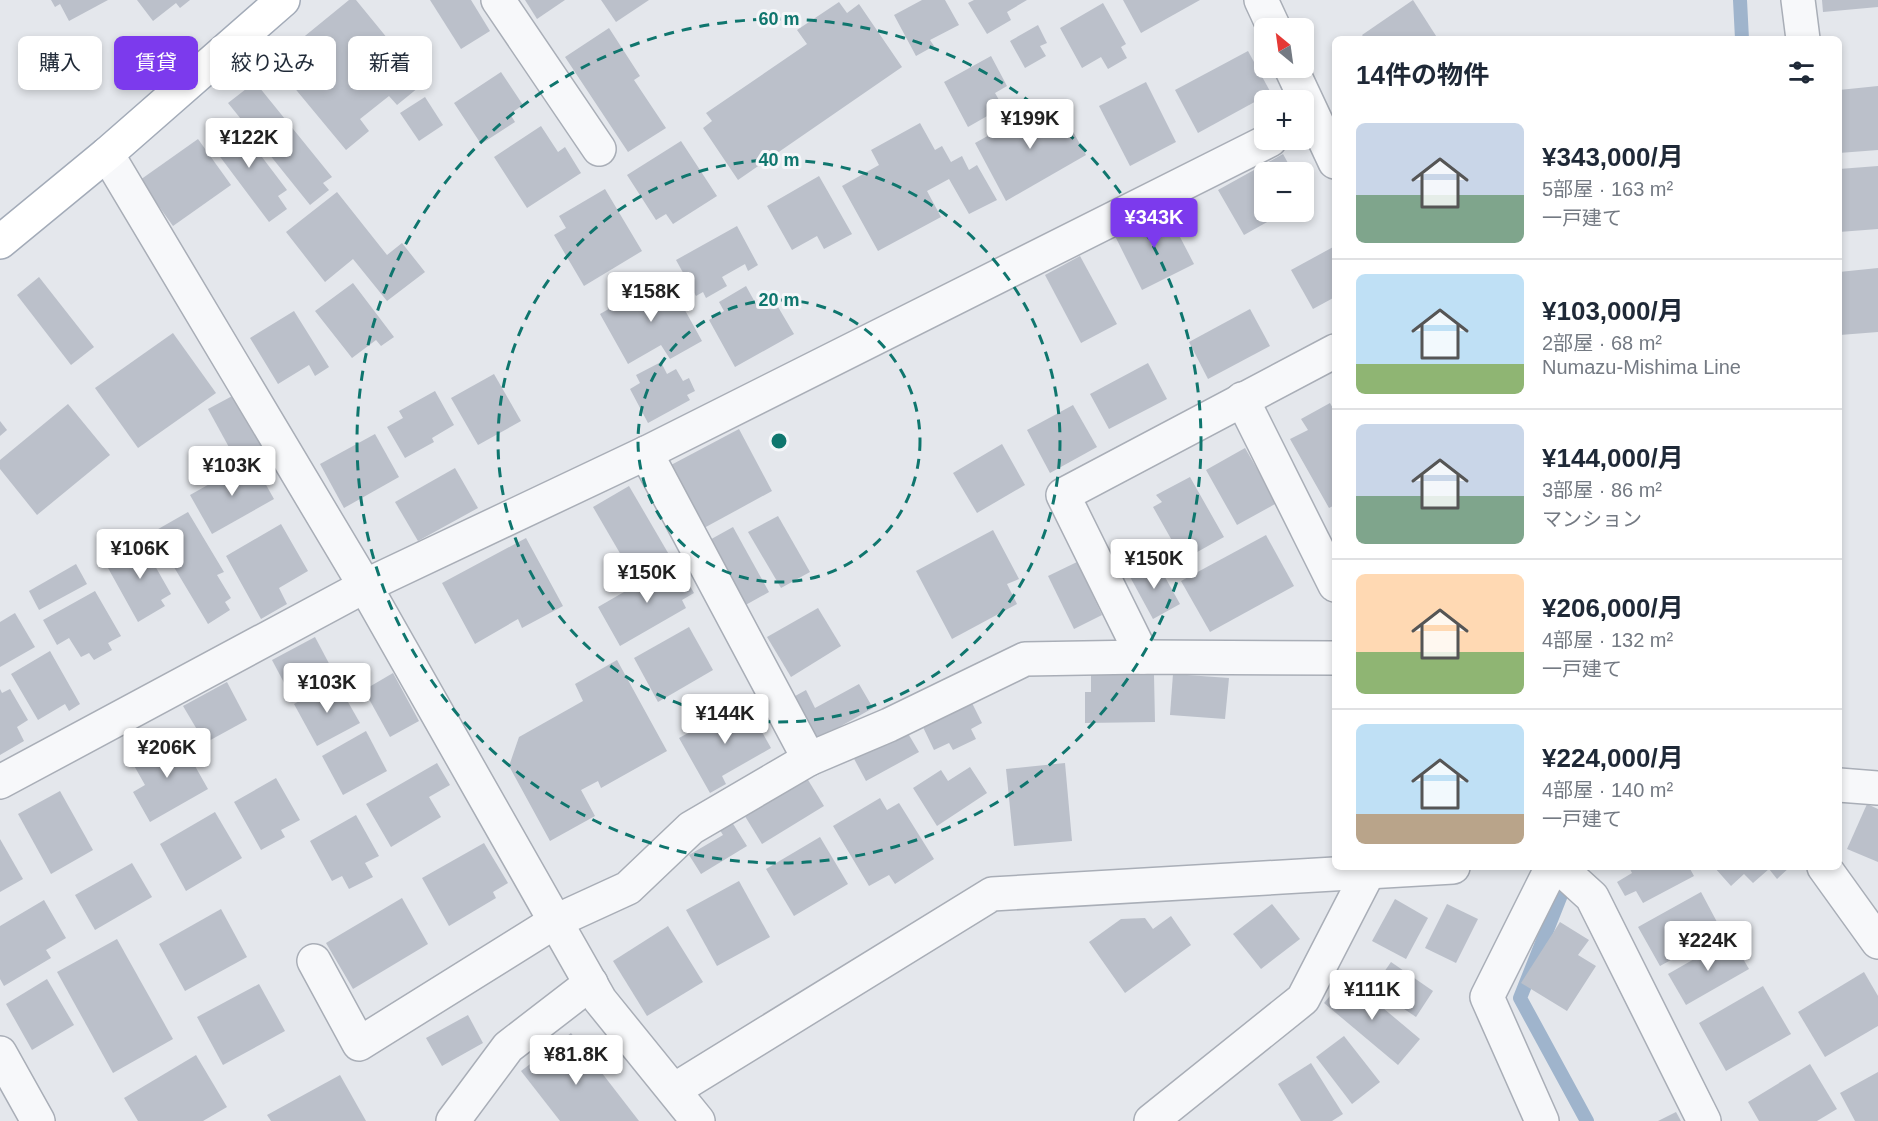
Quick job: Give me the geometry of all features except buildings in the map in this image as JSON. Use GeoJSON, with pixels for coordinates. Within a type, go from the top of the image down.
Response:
{"type":"FeatureCollection","features":[{"type":"Feature","properties":{"kind":"main road"},"geometry":{"type":"LineString","coordinates":[[0,242],[107,154],[283,0]]}},
{"type":"Feature","properties":{"kind":"street"},"geometry":{"type":"LineString","coordinates":[[498,0],[599,149]]}},
{"type":"Feature","properties":{"kind":"street"},"geometry":{"type":"LineString","coordinates":[[1261,0],[1269,18]]}},
{"type":"Feature","properties":{"kind":"street"},"geometry":{"type":"LineString","coordinates":[[1798,0],[1803,36]]}},
{"type":"Feature","properties":{"kind":"street"},"geometry":{"type":"LineString","coordinates":[[1314,129],[1332,157]]}},
{"type":"Feature","properties":{"kind":"street"},"geometry":{"type":"LineString","coordinates":[[0,782],[365,586],[646,453],[1254,148]]}},
{"type":"Feature","properties":{"kind":"street"},"geometry":{"type":"LineString","coordinates":[[107,154],[365,586],[600,1000],[698,1121]]}},
{"type":"Feature","properties":{"kind":"street"},"geometry":{"type":"LineString","coordinates":[[1143,657],[1063,495],[1332,353]]}},
{"type":"Feature","properties":{"kind":"street"},"geometry":{"type":"LineString","coordinates":[[1242,399],[1332,579]]}},
{"type":"Feature","properties":{"kind":"street"},"geometry":{"type":"LineString","coordinates":[[646,453],[809,759]]}},
{"type":"Feature","properties":{"kind":"street"},"geometry":{"type":"LineString","coordinates":[[314,961],[358,1044],[556,921],[628,888],[691,828],[809,759],[890,725],[1025,659],[1332,658]]}},
{"type":"Feature","properties":{"kind":"street"},"geometry":{"type":"LineString","coordinates":[[1842,785],[1878,788]]}},
{"type":"Feature","properties":{"kind":"street"},"geometry":{"type":"LineString","coordinates":[[674,1090],[992,894],[1390,870]]}},
{"type":"Feature","properties":{"kind":"street"},"geometry":{"type":"LineString","coordinates":[[1542,1121],[1487,997],[1550,870]]}},
{"type":"Feature","properties":{"kind":"street"},"geometry":{"type":"LineString","coordinates":[[1562,870],[1592,897],[1704,1121]]}},
{"type":"Feature","properties":{"kind":"street"},"geometry":{"type":"LineString","coordinates":[[1826,870],[1878,942]]}},
{"type":"Feature","properties":{"kind":"street"},"geometry":{"type":"LineString","coordinates":[[1151,1121],[1303,999],[1369,871]]}},
{"type":"Feature","properties":{"kind":"street"},"geometry":{"type":"LineString","coordinates":[[453,1121],[508,1047],[591,983]]}},
{"type":"Feature","properties":{"kind":"street"},"geometry":{"type":"LineString","coordinates":[[0,1053],[9,1088],[38,1121]]}},
{"type":"Feature","properties":{"kind":"waterway"},"geometry":{"type":"LineString","coordinates":[[1740,0],[1742,36]]}},
{"type":"Feature","properties":{"kind":"waterway"},"geometry":{"type":"LineString","coordinates":[[1569,875],[1520,998],[1587,1121]]}}]}
